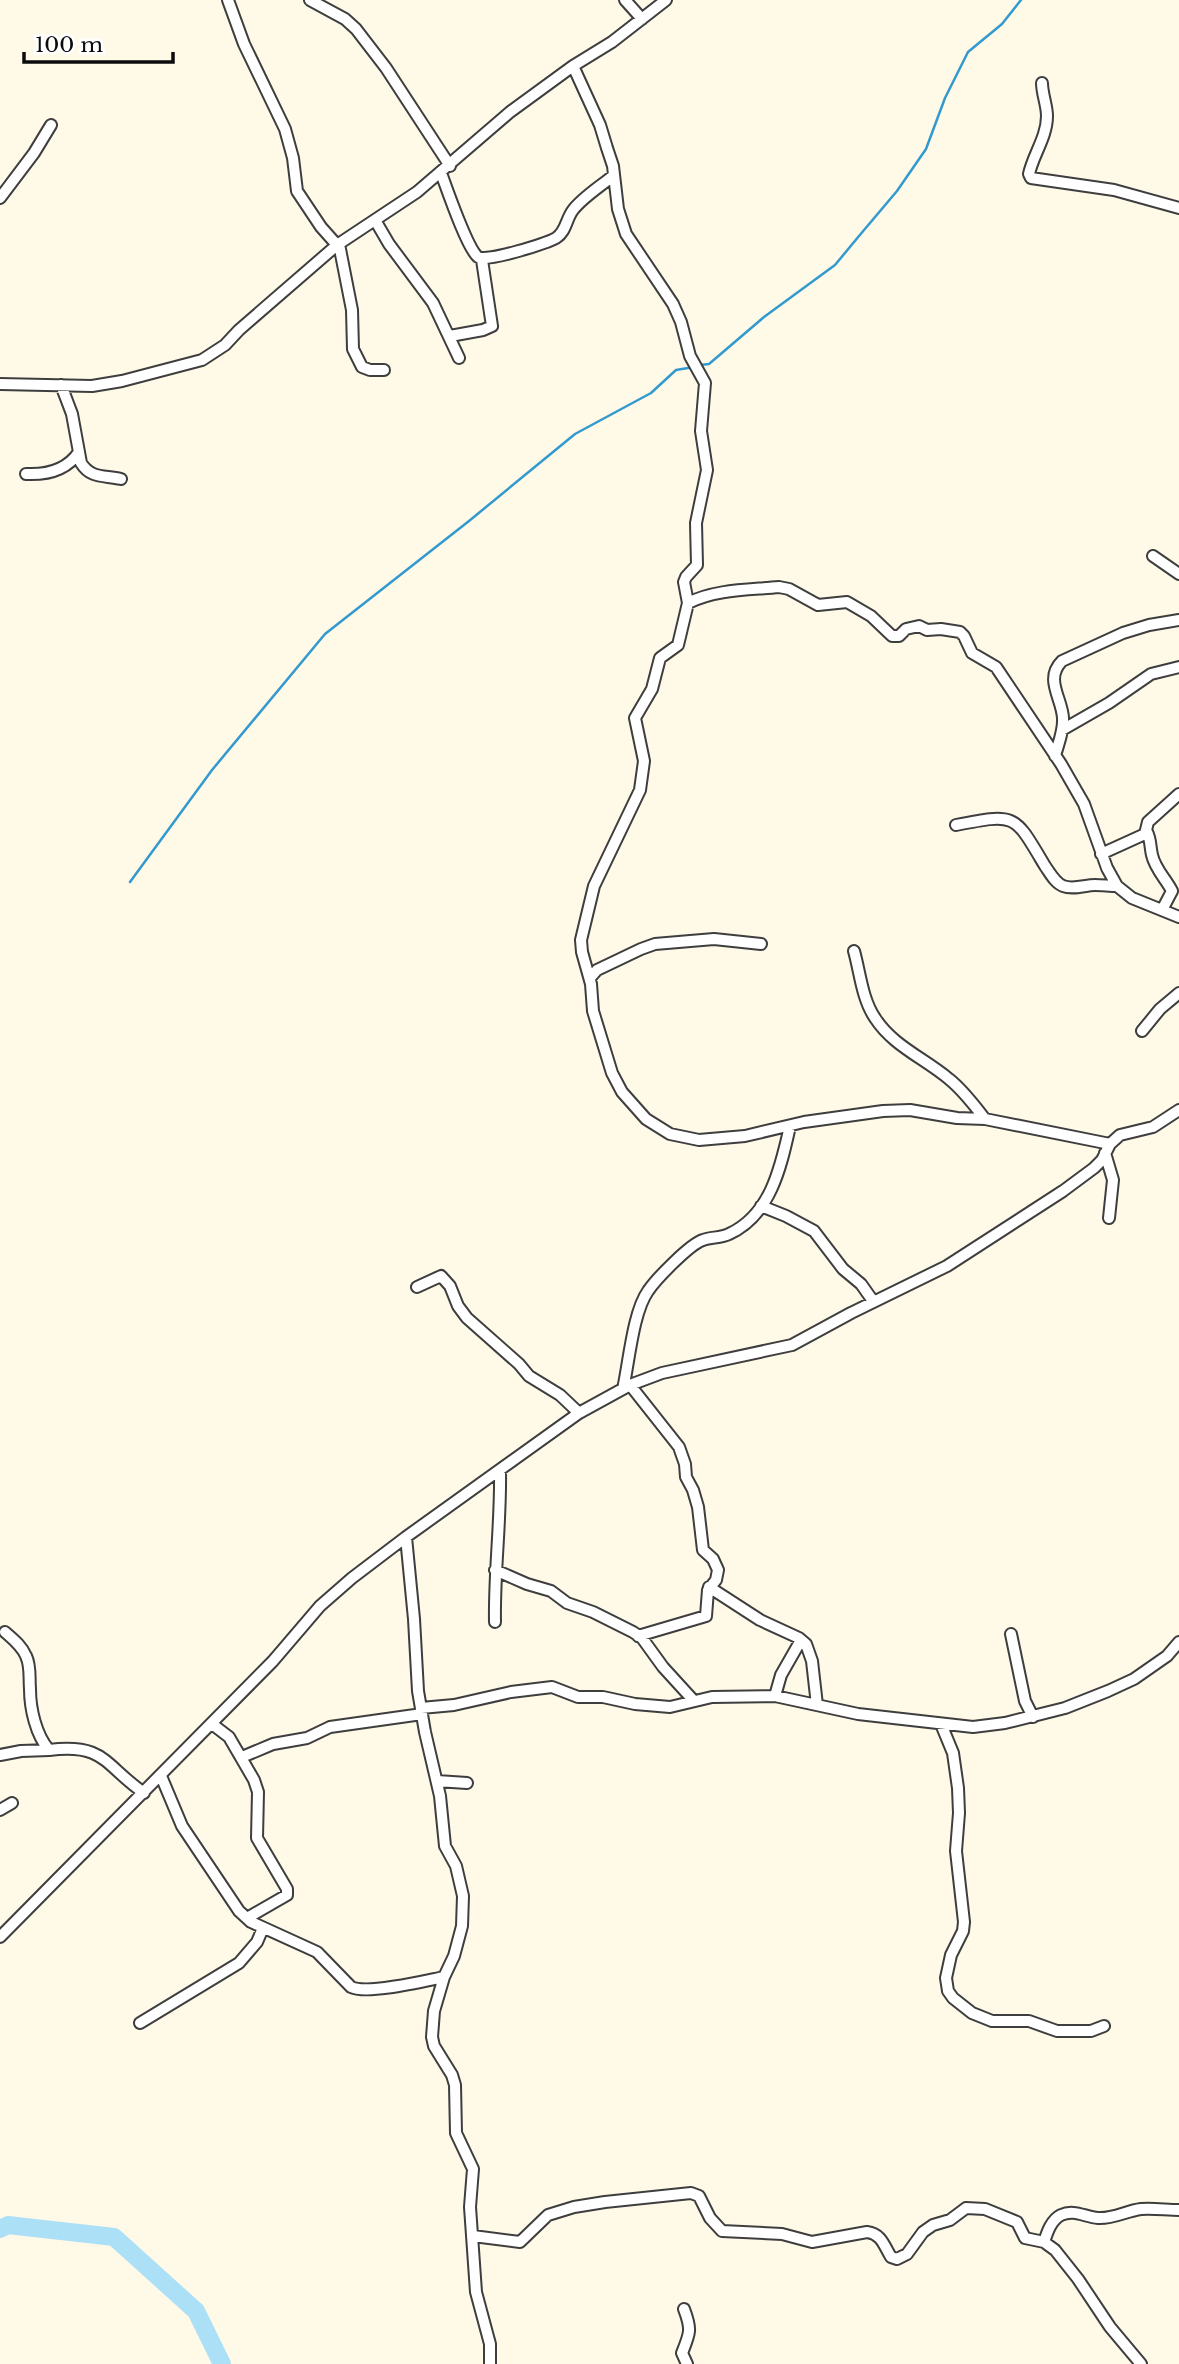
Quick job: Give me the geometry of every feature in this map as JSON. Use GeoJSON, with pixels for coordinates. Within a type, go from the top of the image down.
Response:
{"type":"FeatureCollection","features":[{"type":"Feature","properties":{"kind":"street"},"geometry":{"type":"LineString","coordinates":[[228,0],[244,44],[285,129],[293,158],[297,191],[321,227],[338,244],[352,310],[353,349],[362,367],[384,370]]}},
{"type":"Feature","properties":{"kind":"street"},"geometry":{"type":"LineString","coordinates":[[310,0],[345,19],[386,68],[445,169],[469,242],[477,257],[482,260],[555,238],[574,209],[614,175]]}},
{"type":"Feature","properties":{"kind":"street"},"geometry":{"type":"LineString","coordinates":[[625,0],[642,19]]}},
{"type":"Feature","properties":{"kind":"street"},"geometry":{"type":"LineString","coordinates":[[0,384],[107,384],[202,360],[225,345],[338,244],[416,192],[510,112],[666,0]]}},
{"type":"Feature","properties":{"kind":"street"},"geometry":{"type":"LineString","coordinates":[[573,66],[600,125],[626,234],[639,256],[664,287],[681,322],[690,356],[705,383],[701,432],[707,470],[697,514],[697,565],[684,582],[688,603],[678,645],[660,658],[652,689],[635,718],[644,761],[640,790],[594,886],[581,940],[590,978],[593,1011],[612,1073],[622,1092],[646,1119],[670,1134],[699,1140],[745,1136],[883,1111],[910,1110],[957,1118],[985,1119],[1107,1149]]}},
{"type":"Feature","properties":{"kind":"street"},"geometry":{"type":"LineString","coordinates":[[1042,83],[1046,123],[1039,149],[1030,168],[1031,178],[1114,190],[1179,208]]}},
{"type":"Feature","properties":{"kind":"street"},"geometry":{"type":"LineString","coordinates":[[0,198],[51,125]]}},
{"type":"Feature","properties":{"kind":"street"},"geometry":{"type":"LineString","coordinates":[[375,220],[388,244],[433,303],[459,358]]}},
{"type":"Feature","properties":{"kind":"street"},"geometry":{"type":"LineString","coordinates":[[450,336],[492,326],[482,260]]}},
{"type":"Feature","properties":{"kind":"street"},"geometry":{"type":"LineString","coordinates":[[61,385],[72,414],[81,463],[90,474],[121,478]]}},
{"type":"Feature","properties":{"kind":"street"},"geometry":{"type":"LineString","coordinates":[[26,474],[51,473],[70,463],[79,452]]}},
{"type":"Feature","properties":{"kind":"street"},"geometry":{"type":"LineString","coordinates":[[1153,556],[1179,574]]}},
{"type":"Feature","properties":{"kind":"street"},"geometry":{"type":"LineString","coordinates":[[688,603],[720,593],[779,587],[789,589],[818,605],[847,602],[871,616],[892,636],[919,626],[927,630],[950,629],[960,632],[972,653],[996,667],[1055,756],[1084,804],[1101,854],[1117,886],[1132,898],[1179,917]]}},
{"type":"Feature","properties":{"kind":"street"},"geometry":{"type":"LineString","coordinates":[[1055,756],[1064,720],[1054,685],[1054,674],[1062,661],[1123,633],[1179,620]]}},
{"type":"Feature","properties":{"kind":"street"},"geometry":{"type":"LineString","coordinates":[[1062,730],[1109,703],[1151,674],[1179,667]]}},
{"type":"Feature","properties":{"kind":"street"},"geometry":{"type":"LineString","coordinates":[[1162,910],[1172,891],[1152,856],[1147,832],[1148,822],[1179,794]]}},
{"type":"Feature","properties":{"kind":"street"},"geometry":{"type":"LineString","coordinates":[[956,825],[1006,818],[1023,829],[1050,874],[1061,886],[1117,886]]}},
{"type":"Feature","properties":{"kind":"street"},"geometry":{"type":"LineString","coordinates":[[1101,854],[1147,832]]}},
{"type":"Feature","properties":{"kind":"street"},"geometry":{"type":"LineString","coordinates":[[590,978],[597,970],[655,944],[714,939],[761,944]]}},
{"type":"Feature","properties":{"kind":"street"},"geometry":{"type":"LineString","coordinates":[[854,951],[874,1018],[893,1040],[949,1079],[985,1119]]}},
{"type":"Feature","properties":{"kind":"street"},"geometry":{"type":"LineString","coordinates":[[1142,1031],[1160,1009],[1179,993]]}},
{"type":"Feature","properties":{"kind":"street"},"geometry":{"type":"LineString","coordinates":[[0,1937],[273,1661],[320,1606],[406,1537],[579,1413],[626,1387],[662,1373],[792,1345],[873,1301],[947,1266],[1094,1168],[1120,1135],[1153,1127],[1179,1110]]}},
{"type":"Feature","properties":{"kind":"street"},"geometry":{"type":"LineString","coordinates":[[626,1387],[639,1309],[646,1292],[660,1275],[698,1241],[731,1233],[748,1221],[779,1177],[790,1126]]}},
{"type":"Feature","properties":{"kind":"street"},"geometry":{"type":"LineString","coordinates":[[1107,1149],[1113,1180],[1109,1218]]}},
{"type":"Feature","properties":{"kind":"street"},"geometry":{"type":"LineString","coordinates":[[761,1206],[814,1231],[843,1269],[861,1284],[873,1301]]}},
{"type":"Feature","properties":{"kind":"street"},"geometry":{"type":"LineString","coordinates":[[417,1287],[437,1277],[446,1279],[458,1307],[473,1324],[529,1376],[560,1395],[579,1413]]}},
{"type":"Feature","properties":{"kind":"street"},"geometry":{"type":"LineString","coordinates":[[626,1387],[679,1447],[698,1507],[703,1550],[713,1559],[718,1570],[716,1580],[709,1587],[706,1616],[638,1636]]}},
{"type":"Feature","properties":{"kind":"street"},"geometry":{"type":"LineString","coordinates":[[495,1622],[500,1471]]}},
{"type":"Feature","properties":{"kind":"street"},"geometry":{"type":"LineString","coordinates":[[406,1537],[421,1711],[437,1781],[445,1846],[456,1866],[463,1896],[459,1939],[434,2011],[432,2037],[455,2085],[456,2133],[472,2169],[470,2207],[477,2292],[489,2344],[490,2364]]}},
{"type":"Feature","properties":{"kind":"street"},"geometry":{"type":"LineString","coordinates":[[495,1570],[551,1591],[567,1604],[593,1612],[638,1636],[694,1701]]}},
{"type":"Feature","properties":{"kind":"street"},"geometry":{"type":"LineString","coordinates":[[709,1587],[760,1620],[806,1644],[812,1661],[817,1705]]}},
{"type":"Feature","properties":{"kind":"street"},"geometry":{"type":"LineString","coordinates":[[5,1632],[19,1644],[26,1655],[33,1714],[50,1751]]}},
{"type":"Feature","properties":{"kind":"street"},"geometry":{"type":"LineString","coordinates":[[1012,1634],[1025,1701],[1032,1717]]}},
{"type":"Feature","properties":{"kind":"street"},"geometry":{"type":"LineString","coordinates":[[775,1696],[780,1675],[801,1640]]}},
{"type":"Feature","properties":{"kind":"street"},"geometry":{"type":"LineString","coordinates":[[242,1757],[273,1744],[307,1738],[330,1727],[511,1692],[552,1687],[578,1697],[603,1697],[670,1707],[712,1697],[775,1696],[858,1714],[973,1727],[1032,1717],[1065,1708],[1134,1679],[1167,1656],[1179,1642]]}},
{"type":"Feature","properties":{"kind":"street"},"geometry":{"type":"LineString","coordinates":[[212,1724],[229,1737],[254,1780],[258,1792],[257,1838],[287,1892],[247,1918]]}},
{"type":"Feature","properties":{"kind":"street"},"geometry":{"type":"LineString","coordinates":[[941,1724],[953,1753],[958,1787],[960,1813],[956,1851],[964,1922],[948,1968],[948,1992],[972,2013],[992,2021],[1029,2021],[1057,2031],[1073,2032],[1091,2031],[1104,2026]]}},
{"type":"Feature","properties":{"kind":"street"},"geometry":{"type":"LineString","coordinates":[[0,1755],[21,1751],[90,1750],[101,1755],[127,1781],[144,1793]]}},
{"type":"Feature","properties":{"kind":"street"},"geometry":{"type":"LineString","coordinates":[[161,1776],[190,1839],[239,1911],[247,1918],[317,1952],[358,1991],[444,1977]]}},
{"type":"Feature","properties":{"kind":"street"},"geometry":{"type":"LineString","coordinates":[[437,1781],[467,1783]]}},
{"type":"Feature","properties":{"kind":"street"},"geometry":{"type":"LineString","coordinates":[[0,1810],[12,1803]]}},
{"type":"Feature","properties":{"kind":"street"},"geometry":{"type":"LineString","coordinates":[[140,2023],[239,1963],[257,1942],[263,1928]]}},
{"type":"Feature","properties":{"kind":"street"},"geometry":{"type":"LineString","coordinates":[[473,2235],[520,2242],[548,2215],[557,2212],[605,2202],[683,2193],[699,2196],[710,2218],[722,2231],[782,2234],[812,2242],[873,2232],[878,2235],[891,2257],[897,2259],[907,2254],[923,2232],[933,2225],[950,2220],[966,2208],[974,2207],[1017,2222],[1025,2238],[1044,2242],[1055,2250],[1110,2327],[1142,2364]]}},
{"type":"Feature","properties":{"kind":"street"},"geometry":{"type":"LineString","coordinates":[[1044,2242],[1051,2225],[1062,2214],[1086,2213],[1096,2218],[1141,2209],[1179,2210]]}},
{"type":"Feature","properties":{"kind":"street"},"geometry":{"type":"LineString","coordinates":[[684,2309],[690,2325],[682,2353],[687,2364]]}},
{"type":"Feature","properties":{"kind":"waterway"},"geometry":{"type":"LineString","coordinates":[[700,365],[709,364],[764,317],[835,265],[897,191],[926,149],[945,98],[968,52],[1002,24],[1021,0]]}},
{"type":"Feature","properties":{"kind":"waterway"},"geometry":{"type":"LineString","coordinates":[[130,882],[212,770],[325,634],[575,434],[651,393],[676,370],[694,367]]}},
{"type":"Feature","properties":{"kind":"waterway"},"geometry":{"type":"LineString","coordinates":[[0,2229],[8,2225],[114,2237],[196,2311],[222,2364]]}}]}
